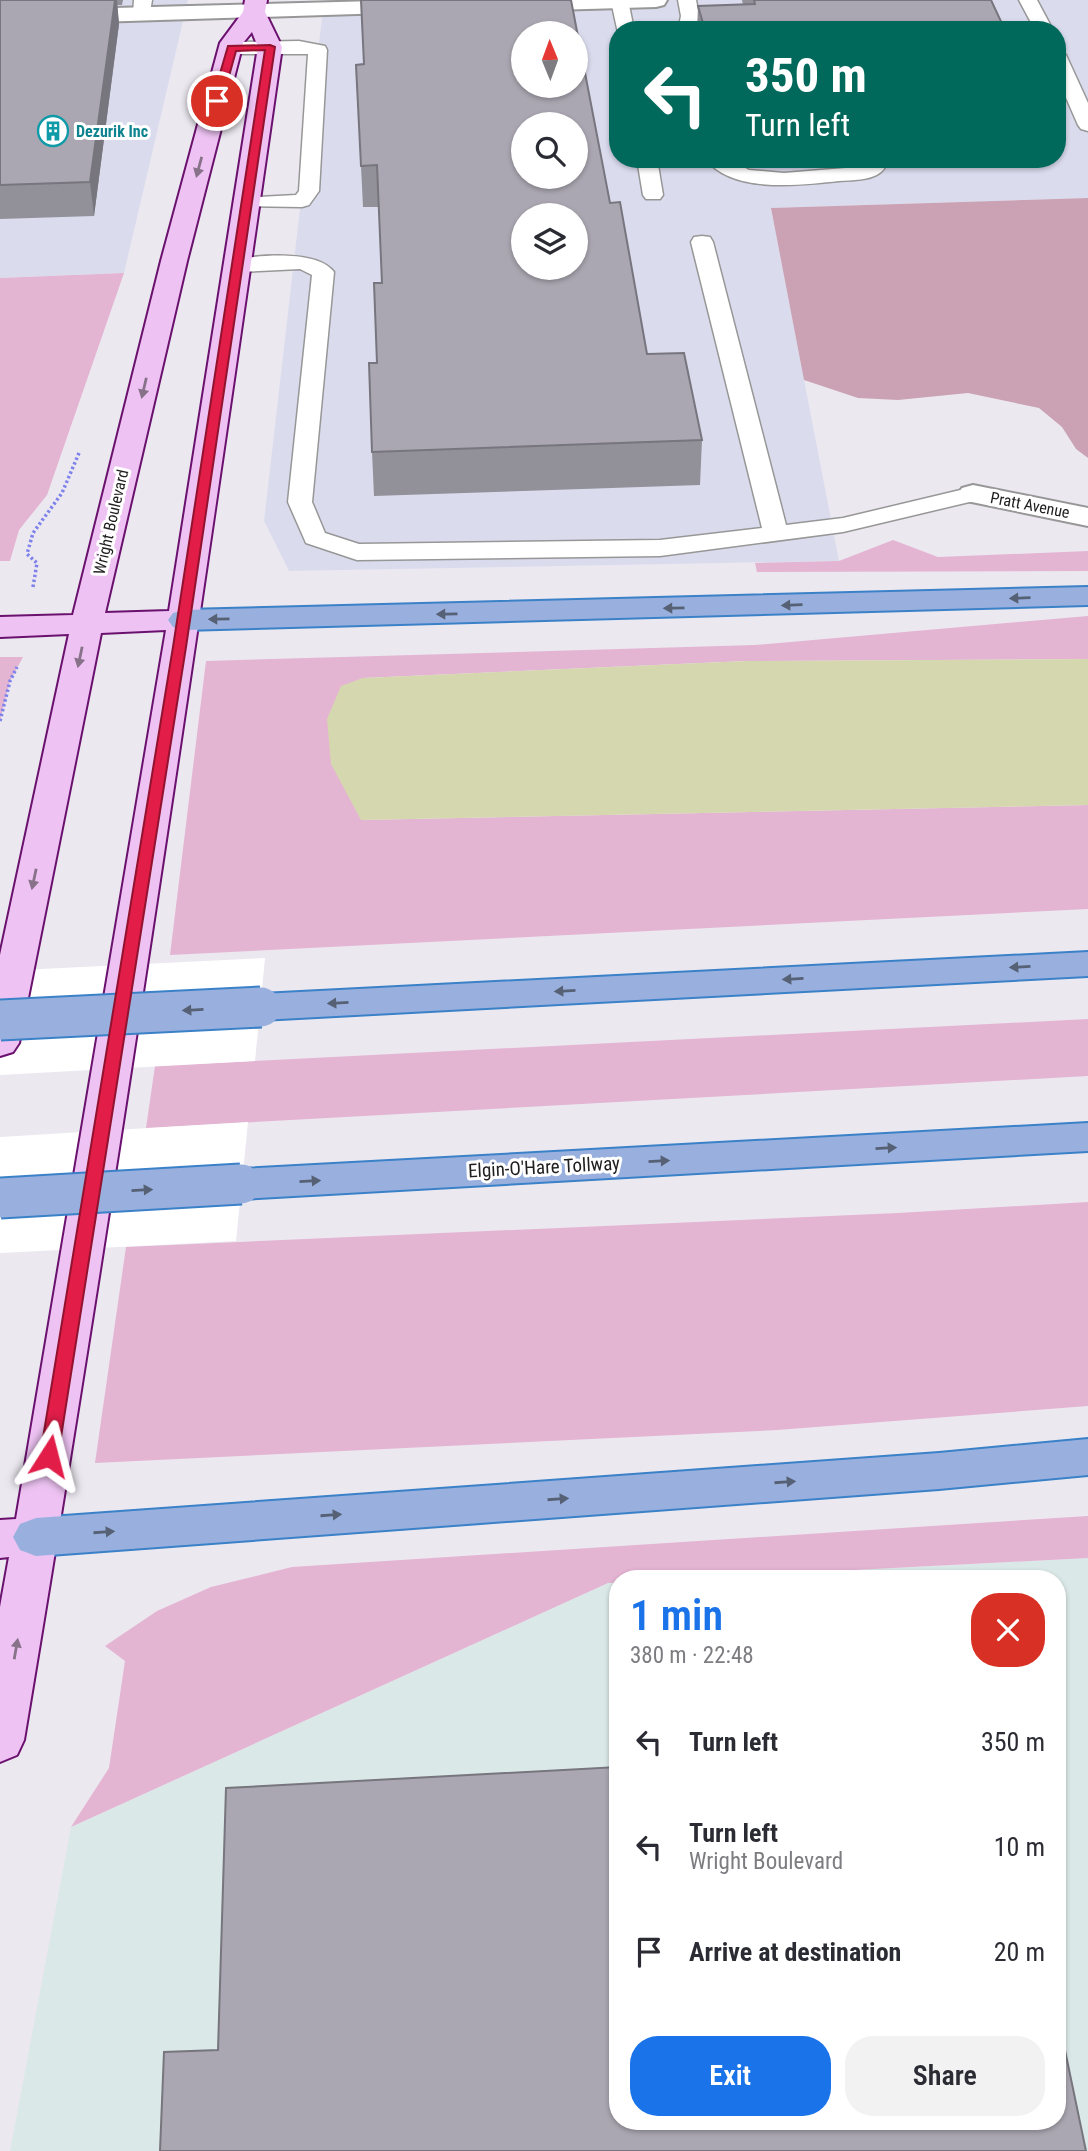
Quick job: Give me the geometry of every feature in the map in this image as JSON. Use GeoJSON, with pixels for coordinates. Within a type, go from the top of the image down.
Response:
{"type":"FeatureCollection","features":[{"type":"Feature","properties":{"kind":"highway"},"geometry":{"type":"LineString","coordinates":[[184,620],[1088,596]]}},
{"type":"Feature","properties":{"kind":"highway"},"geometry":{"type":"LineString","coordinates":[[0,1020],[1088,964]]}},
{"type":"Feature","properties":{"kind":"highway","name":"Elgin-O'Hare Tollway"},"geometry":{"type":"LineString","coordinates":[[0,1198],[1088,1137]]}},
{"type":"Feature","properties":{"kind":"highway"},"geometry":{"type":"LineString","coordinates":[[18,1538],[939,1471],[1088,1457]]}},
{"type":"Feature","properties":{"kind":"street"},"geometry":{"type":"LineString","coordinates":[[500,4],[656,0]]}},
{"type":"Feature","properties":{"kind":"street"},"geometry":{"type":"LineString","coordinates":[[0,1740],[18,1538],[184,620],[238,266],[270,47],[255,6]]}},
{"type":"Feature","properties":{"kind":"street","name":"Wright Boulevard"},"geometry":{"type":"LineString","coordinates":[[0,1043],[87,624],[174,261],[232,48],[255,6]]}},
{"type":"Feature","properties":{"kind":"street"},"geometry":{"type":"LineString","coordinates":[[7,12],[142,7],[433,6]]}},
{"type":"Feature","properties":{"kind":"street","name":"Pratt Avenue"},"geometry":{"type":"LineString","coordinates":[[973,494],[1088,517]]}},
{"type":"Feature","properties":{"kind":"street"},"geometry":{"type":"LineString","coordinates":[[0,627],[184,620]]}},
{"type":"Feature","properties":{"kind":"lane"},"geometry":{"type":"LineString","coordinates":[[687,0],[689,21]]}},
{"type":"Feature","properties":{"kind":"lane"},"geometry":{"type":"LineString","coordinates":[[1028,0],[1039,21]]}},
{"type":"Feature","properties":{"kind":"lane"},"geometry":{"type":"LineString","coordinates":[[620,1],[623,21]]}},
{"type":"Feature","properties":{"kind":"lane"},"geometry":{"type":"LineString","coordinates":[[232,48],[318,50],[309,191],[302,201],[247,202]]}},
{"type":"Feature","properties":{"kind":"lane"},"geometry":{"type":"LineString","coordinates":[[1066,75],[1088,125]]}},
{"type":"Feature","properties":{"kind":"lane"},"geometry":{"type":"LineString","coordinates":[[648,168],[653,195]]}},
{"type":"Feature","properties":{"kind":"lane"},"geometry":{"type":"LineString","coordinates":[[724,168],[740,175],[770,178],[862,173],[874,168]]}},
{"type":"Feature","properties":{"kind":"lane"},"geometry":{"type":"LineString","coordinates":[[702,242],[776,534]]}},
{"type":"Feature","properties":{"kind":"lane"},"geometry":{"type":"LineString","coordinates":[[238,266],[303,262],[323,272],[300,502],[315,538],[357,552],[660,548],[843,525],[973,494]]}},
{"type":"Feature","properties":{"kind":"path"},"geometry":{"type":"LineString","coordinates":[[0,721],[10,681],[23,657]]}},
{"type":"Feature","properties":{"kind":"shaded area"},"geometry":{"type":"Polygon","coordinates":[[[0,0],[188,0],[124,273],[0,278],[0,0]]]}},
{"type":"Feature","properties":{"kind":"shaded area"},"geometry":{"type":"Polygon","coordinates":[[[324,0],[1088,0],[1088,198],[771,208],[839,561],[289,571],[264,521],[324,0]]]}},
{"type":"Feature","properties":{"kind":"shaded area"},"geometry":{"type":"Polygon","coordinates":[[[1088,198],[1088,458],[1076,449],[1062,427],[1039,408],[968,393],[898,400],[858,398],[804,380],[771,208],[1088,198]]]}},
{"type":"Feature","properties":{"kind":"shaded area"},"geometry":{"type":"Polygon","coordinates":[[[124,273],[47,495],[19,530],[10,561],[0,561],[0,278],[124,273]]]}},
{"type":"Feature","properties":{"kind":"shaded area"},"geometry":{"type":"Polygon","coordinates":[[[893,540],[938,557],[1088,551],[1088,571],[757,572],[755,563],[839,561],[893,540]]]}},
{"type":"Feature","properties":{"kind":"shaded area"},"geometry":{"type":"Polygon","coordinates":[[[1088,616],[1088,659],[746,661],[363,678],[361,820],[1088,805],[1088,909],[170,955],[206,661],[755,645],[1088,616]]]}},
{"type":"Feature","properties":{"kind":"shaded area"},"geometry":{"type":"Polygon","coordinates":[[[0,657],[23,657],[10,681],[0,721],[0,657]]]}},
{"type":"Feature","properties":{"kind":"shaded area"},"geometry":{"type":"Polygon","coordinates":[[[1088,659],[1088,805],[361,820],[331,764],[327,719],[341,686],[363,678],[746,661],[1088,659]]]}},
{"type":"Feature","properties":{"kind":"shaded area"},"geometry":{"type":"Polygon","coordinates":[[[1088,1019],[1088,1076],[146,1128],[155,1066],[1088,1019]]]}},
{"type":"Feature","properties":{"kind":"shaded area"},"geometry":{"type":"Polygon","coordinates":[[[1088,1202],[1088,1406],[777,1430],[95,1463],[126,1247],[898,1213],[1088,1202]]]}},
{"type":"Feature","properties":{"kind":"shaded area"},"geometry":{"type":"Polygon","coordinates":[[[1088,1516],[1088,1558],[853,1570],[609,1570],[609,1583],[71,1827],[109,1768],[125,1661],[105,1646],[157,1611],[211,1587],[292,1567],[1088,1516]]]}},
{"type":"Feature","properties":{"kind":"shaded area"},"geometry":{"type":"Polygon","coordinates":[[[1088,1558],[1088,2151],[10,2151],[71,1827],[608,1583],[609,2130],[1066,2130],[1066,1570],[853,1570],[1088,1558]]]}},
{"type":"Feature","properties":{"kind":"pier"},"geometry":{"type":"Polygon","coordinates":[[[265,958],[255,1061],[0,1075],[0,971],[265,958]]]}},
{"type":"Feature","properties":{"kind":"pier"},"geometry":{"type":"Polygon","coordinates":[[[248,1122],[236,1241],[0,1253],[0,1137],[248,1122]]]}},
{"type":"Feature","properties":{"kind":"building","name":"Dezurik Inc"},"geometry":{"type":"Polygon","coordinates":[[[0,0],[115,0],[90,182],[0,185],[0,0]]]}},
{"type":"Feature","properties":{"kind":"building"},"geometry":{"type":"Polygon","coordinates":[[[361,0],[571,0],[575,21],[511,21],[511,98],[588,98],[588,88],[610,203],[620,202],[647,354],[684,353],[702,440],[372,452],[369,363],[377,363],[374,283],[382,283],[377,165],[361,166],[356,65],[364,64],[361,0]]]}},
{"type":"Feature","properties":{"kind":"building"},"geometry":{"type":"Polygon","coordinates":[[[754,0],[991,0],[1001,21],[702,21],[698,6],[755,4],[754,0]]]}},
{"type":"Feature","properties":{"kind":"building"},"geometry":{"type":"Polygon","coordinates":[[[609,1767],[609,2130],[1066,2130],[1066,2055],[1086,2151],[160,2151],[164,2052],[218,2050],[226,1788],[609,1767]]]}},
{"type":"Feature","properties":{"kind":"place","name":"Dezurik Inc"},"geometry":{"type":"Point","coordinates":[53,131]}},
{"type":"Feature","properties":{"kind":"route"},"geometry":{"type":"LineString","coordinates":[[49,1456],[179,647],[270,47],[232,48],[217,101]]}}]}
